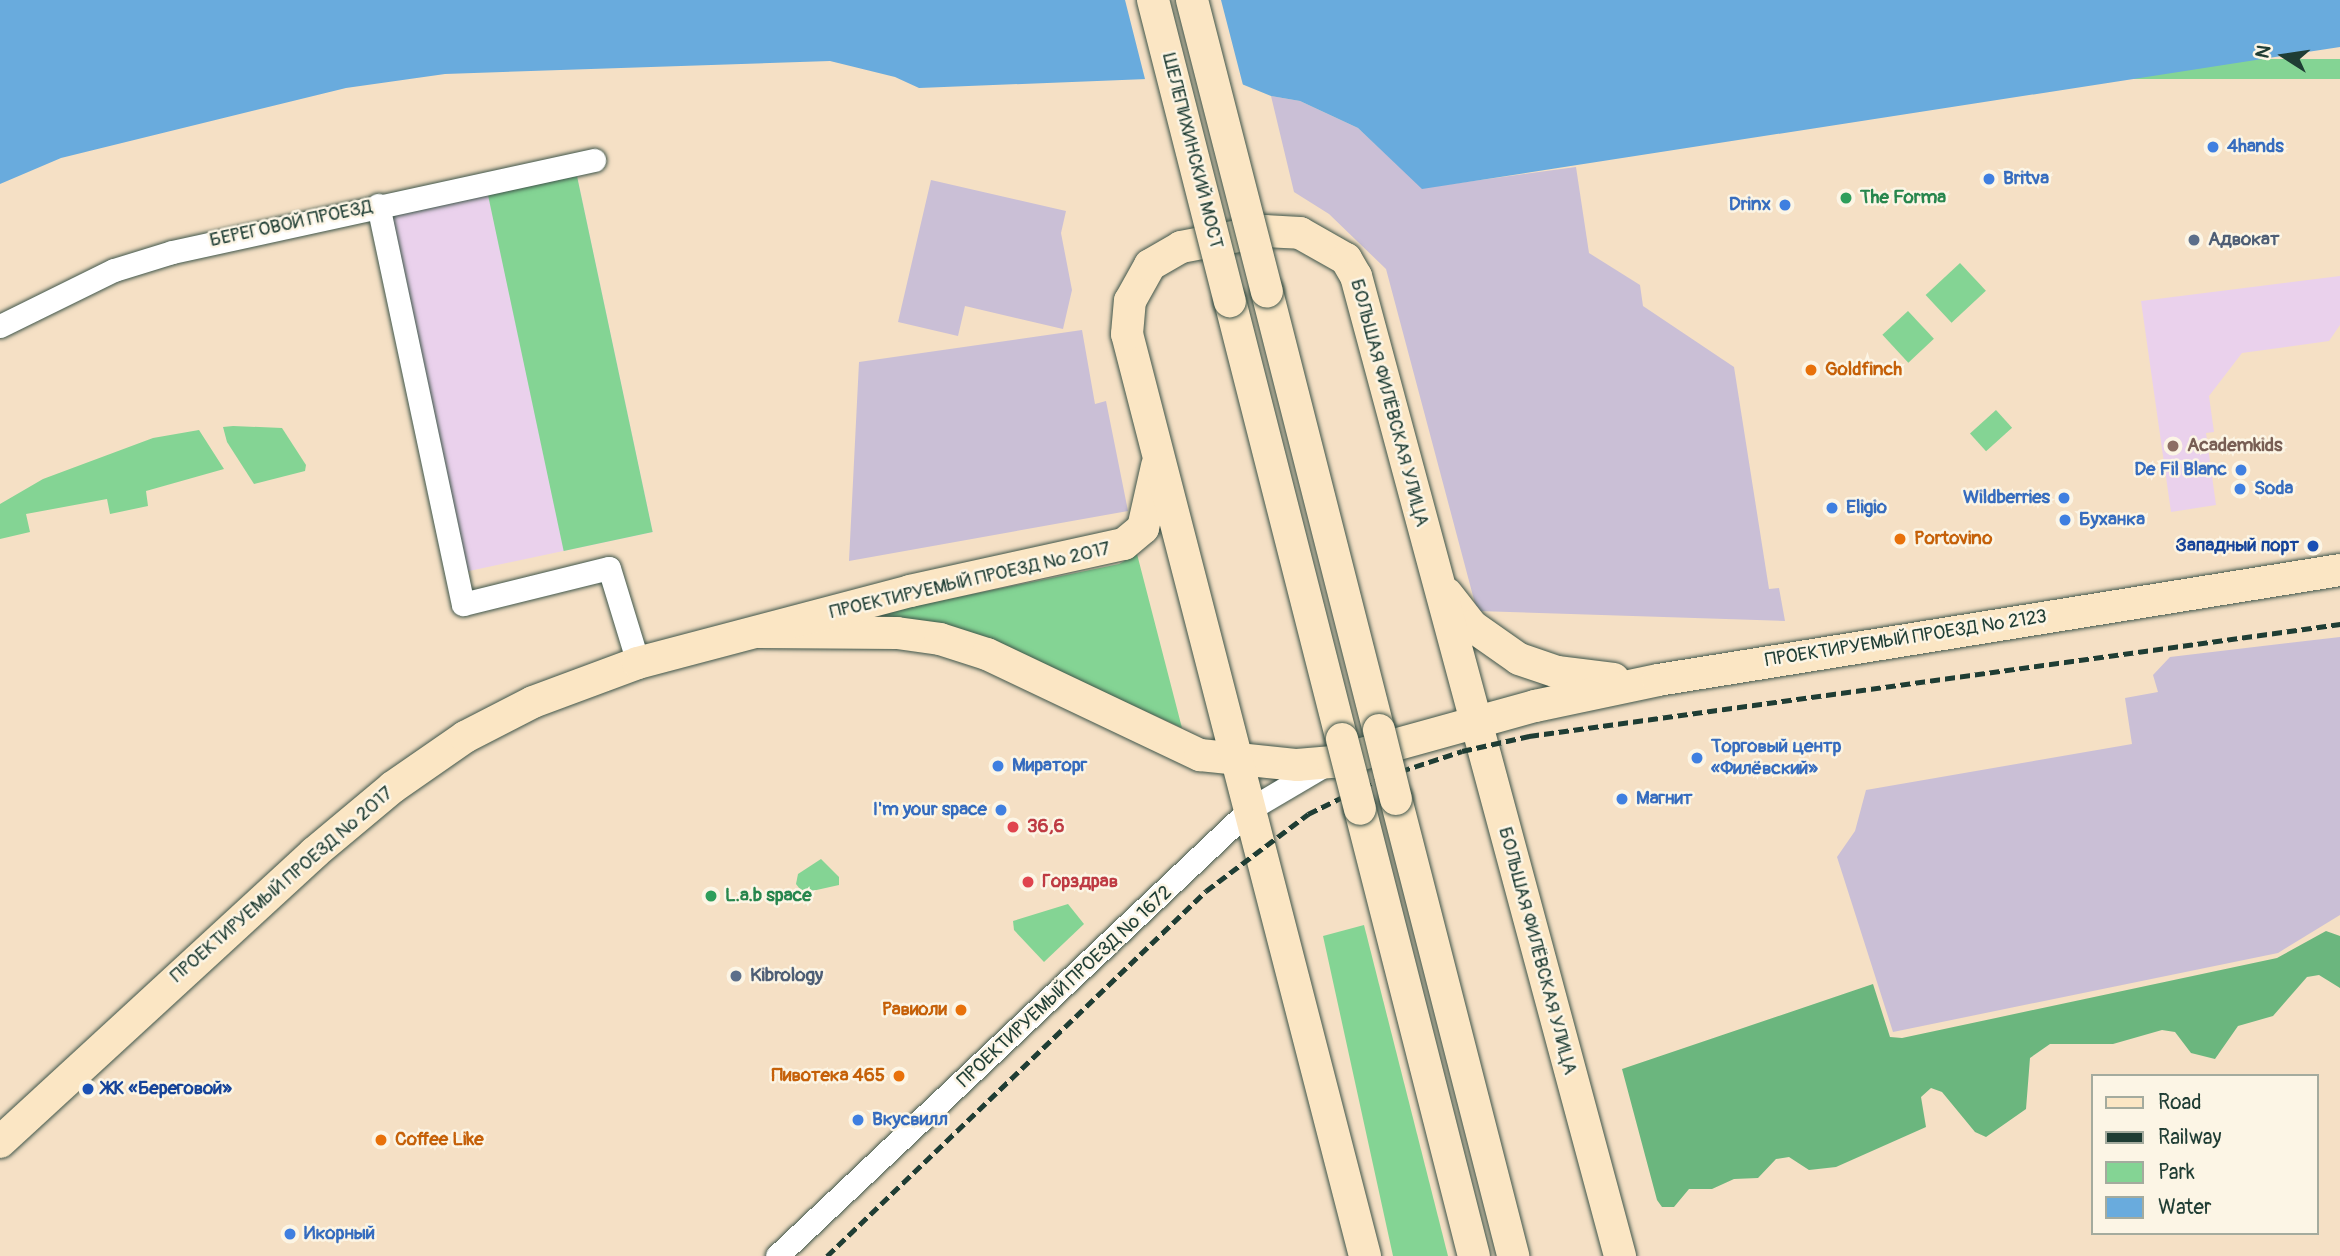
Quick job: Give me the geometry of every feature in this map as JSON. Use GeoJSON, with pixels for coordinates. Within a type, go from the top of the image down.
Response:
{"type":"FeatureCollection","features":[{"type":"Feature","properties":{"kind":"street","name":"ШЕЛЕПИХИНСКИЙ МОСТ"},"geometry":{"type":"LineString","coordinates":[[1153,0],[1230,301],[1337,750],[1360,809],[1474,1256]]}},
{"type":"Feature","properties":{"kind":"street","name":"ШЕЛЕПИХИНСКИЙ МОСТ"},"geometry":{"type":"LineString","coordinates":[[1192,0],[1513,1256]]}},
{"type":"Feature","properties":{"kind":"street","name":"БЕРЕГОВОЙ ПРОЕЗД"},"geometry":{"type":"LineString","coordinates":[[0,326],[114,270],[172,252],[594,160]]}},
{"type":"Feature","properties":{"kind":"street"},"geometry":{"type":"LineString","coordinates":[[378,205],[463,604],[609,568],[638,663]]}},
{"type":"Feature","properties":{"kind":"street","name":"БОЛЬШАЯ ФИЛЁВСКАЯ УЛИЦА"},"geometry":{"type":"LineString","coordinates":[[1365,1256],[1127,334],[1130,301],[1150,265],[1181,247],[1264,231],[1300,233],[1346,259],[1356,276],[1620,1256]]}},
{"type":"Feature","properties":{"kind":"street","name":"ПРОЕКТИРУЕМЫЙ ПРОЕЗД № 2017"},"geometry":{"type":"LineString","coordinates":[[0,1142],[314,853],[393,787],[465,737],[533,702],[638,663],[910,590],[1124,544],[1143,528],[1153,500],[1158,455]]}},
{"type":"Feature","properties":{"kind":"street","name":"ПРОЕКТИРУЕМЫЙ ПРОЕЗД № 2123"},"geometry":{"type":"LineString","coordinates":[[1337,750],[1476,725],[1535,706],[1658,680],[2340,570]]}},
{"type":"Feature","properties":{"kind":"street"},"geometry":{"type":"LineString","coordinates":[[1437,578],[1472,626],[1519,659],[1592,679],[1658,680]]}},
{"type":"Feature","properties":{"kind":"street","name":"ПРОЕКТИРУЕМЫЙ ПРОЕЗД № 2017"},"geometry":{"type":"LineString","coordinates":[[759,632],[897,633],[940,639],[987,654],[1200,755],[1236,761],[1337,750]]}},
{"type":"Feature","properties":{"kind":"street","name":"ПРОЕКТИРУЕМЫЙ ПРОЕЗД № 1672"},"geometry":{"type":"LineString","coordinates":[[777,1256],[1250,809],[1337,750]]}},
{"type":"Feature","properties":{"kind":"shaded area"},"geometry":{"type":"Polygon","coordinates":[[[1271,96],[1300,101],[1358,128],[1422,188],[1576,167],[1589,253],[1640,285],[1643,306],[1734,367],[1769,589],[1779,588],[1785,621],[1477,611],[1386,269],[1329,214],[1294,192],[1271,96]]]}},
{"type":"Feature","properties":{"kind":"shaded area"},"geometry":{"type":"Polygon","coordinates":[[[577,176],[653,532],[467,572],[391,216],[577,176]]]}},
{"type":"Feature","properties":{"kind":"shaded area"},"geometry":{"type":"Polygon","coordinates":[[[931,180],[1066,211],[1061,233],[1072,290],[1063,329],[965,306],[958,336],[898,322],[931,180]]]}},
{"type":"Feature","properties":{"kind":"shaded area"},"geometry":{"type":"Polygon","coordinates":[[[2340,276],[2340,325],[2329,341],[2242,353],[2209,396],[2214,432],[2206,433],[2216,505],[2171,512],[2141,301],[2340,276]]]}},
{"type":"Feature","properties":{"kind":"shaded area"},"geometry":{"type":"Polygon","coordinates":[[[1082,330],[1095,404],[1106,401],[1128,511],[849,561],[859,362],[1082,330]]]}},
{"type":"Feature","properties":{"kind":"shaded area"},"geometry":{"type":"Polygon","coordinates":[[[2340,637],[2340,915],[2278,953],[1893,1032],[1837,857],[1855,831],[1866,790],[2132,744],[2125,698],[2158,692],[2153,675],[2170,657],[2340,637]]]}},
{"type":"Feature","properties":{"kind":"green space"},"geometry":{"type":"Polygon","coordinates":[[[1571,59],[2340,59],[2340,79],[1571,79],[1571,59]]]}},
{"type":"Feature","properties":{"kind":"green space"},"geometry":{"type":"Polygon","coordinates":[[[577,176],[653,532],[564,551],[488,195],[577,176]]]}},
{"type":"Feature","properties":{"kind":"green space"},"geometry":{"type":"Polygon","coordinates":[[[1960,263],[1986,291],[1952,323],[1926,295],[1960,263]]]}},
{"type":"Feature","properties":{"kind":"green space"},"geometry":{"type":"Polygon","coordinates":[[[1908,311],[1934,339],[1908,363],[1882,335],[1908,311]]]}},
{"type":"Feature","properties":{"kind":"green space"},"geometry":{"type":"Polygon","coordinates":[[[1996,410],[2012,428],[1986,451],[1970,433],[1996,410]]]}},
{"type":"Feature","properties":{"kind":"green space"},"geometry":{"type":"Polygon","coordinates":[[[223,427],[282,428],[306,465],[305,471],[254,484],[227,442],[223,427]]]}},
{"type":"Feature","properties":{"kind":"green space"},"geometry":{"type":"Polygon","coordinates":[[[199,430],[224,469],[146,491],[148,506],[110,514],[107,499],[26,514],[30,532],[0,539],[0,504],[43,479],[153,438],[199,430]]]}},
{"type":"Feature","properties":{"kind":"green space"},"geometry":{"type":"Polygon","coordinates":[[[1137,554],[1182,728],[1003,646],[912,620],[871,615],[1119,564],[1137,554]]]}},
{"type":"Feature","properties":{"kind":"green space"},"geometry":{"type":"Polygon","coordinates":[[[821,859],[839,877],[839,885],[803,893],[796,884],[798,874],[821,859]]]}},
{"type":"Feature","properties":{"kind":"green space"},"geometry":{"type":"Polygon","coordinates":[[[1068,904],[1084,924],[1044,962],[1014,930],[1013,921],[1068,904]]]}},
{"type":"Feature","properties":{"kind":"green space"},"geometry":{"type":"Polygon","coordinates":[[[1364,925],[1448,1256],[1393,1256],[1323,936],[1364,925]]]}},
{"type":"Feature","properties":{"kind":"green space"},"geometry":{"type":"Polygon","coordinates":[[[2326,931],[2340,936],[2340,988],[2319,975],[2307,977],[2273,1016],[2238,1026],[2215,1059],[2191,1053],[2175,1032],[2162,1030],[2113,1044],[2050,1044],[2030,1058],[2026,1109],[1986,1137],[1975,1132],[1942,1092],[1931,1088],[1921,1097],[1926,1127],[1836,1167],[1809,1170],[1789,1157],[1776,1159],[1758,1178],[1734,1179],[1712,1189],[1689,1189],[1674,1207],[1662,1207],[1657,1200],[1622,1069],[1873,984],[1890,1037],[1902,1038],[2277,958],[2326,931]]]}},
{"type":"Feature","properties":{"kind":"water"},"geometry":{"type":"Polygon","coordinates":[[[0,0],[2340,0],[2340,47],[1422,189],[1358,128],[1300,101],[1271,96],[1222,76],[919,88],[895,77],[830,61],[445,74],[346,88],[61,158],[0,184],[0,0]]]}},
{"type":"Feature","properties":{"kind":"pier"},"geometry":{"type":"Polygon","coordinates":[[[1125,0],[1221,0],[1244,89],[1222,80],[1146,83],[1125,0]]]}},
{"type":"Feature","properties":{"kind":"railway"},"geometry":{"type":"LineString","coordinates":[[827,1256],[1206,891],[1308,814],[1386,776],[1462,751],[1529,736],[2340,624]]}},
{"type":"Feature","properties":{"kind":"place","name":"4hands"},"geometry":{"type":"Point","coordinates":[2213,147]}},
{"type":"Feature","properties":{"kind":"place","name":"Britva"},"geometry":{"type":"Point","coordinates":[1989,179]}},
{"type":"Feature","properties":{"kind":"place","name":"The Forma"},"geometry":{"type":"Point","coordinates":[1846,198]}},
{"type":"Feature","properties":{"kind":"place","name":"Drinx"},"geometry":{"type":"Point","coordinates":[1785,205]}},
{"type":"Feature","properties":{"kind":"place","name":"Адвокат"},"geometry":{"type":"Point","coordinates":[2194,240]}},
{"type":"Feature","properties":{"kind":"place","name":"Goldfinch"},"geometry":{"type":"Point","coordinates":[1811,370]}},
{"type":"Feature","properties":{"kind":"place","name":"Academkids"},"geometry":{"type":"Point","coordinates":[2173,446]}},
{"type":"Feature","properties":{"kind":"place","name":"De Fil Blanc"},"geometry":{"type":"Point","coordinates":[2241,470]}},
{"type":"Feature","properties":{"kind":"place","name":"Soda"},"geometry":{"type":"Point","coordinates":[2240,489]}},
{"type":"Feature","properties":{"kind":"place","name":"Wildberries"},"geometry":{"type":"Point","coordinates":[2064,498]}},
{"type":"Feature","properties":{"kind":"place","name":"Eligio"},"geometry":{"type":"Point","coordinates":[1832,508]}},
{"type":"Feature","properties":{"kind":"place","name":"Буханка"},"geometry":{"type":"Point","coordinates":[2065,520]}},
{"type":"Feature","properties":{"kind":"place","name":"Portovino"},"geometry":{"type":"Point","coordinates":[1900,539]}},
{"type":"Feature","properties":{"kind":"place","name":"Западный порт"},"geometry":{"type":"Point","coordinates":[2313,546]}},
{"type":"Feature","properties":{"kind":"place","name":"Торговый центр «Филёвский»"},"geometry":{"type":"Point","coordinates":[1697,758]}},
{"type":"Feature","properties":{"kind":"place","name":"Мираторг"},"geometry":{"type":"Point","coordinates":[998,766]}},
{"type":"Feature","properties":{"kind":"place","name":"Магнит"},"geometry":{"type":"Point","coordinates":[1622,799]}},
{"type":"Feature","properties":{"kind":"place","name":"I'm your space"},"geometry":{"type":"Point","coordinates":[1001,810]}},
{"type":"Feature","properties":{"kind":"place","name":"36,6"},"geometry":{"type":"Point","coordinates":[1013,827]}},
{"type":"Feature","properties":{"kind":"place","name":"Горздрав"},"geometry":{"type":"Point","coordinates":[1028,882]}},
{"type":"Feature","properties":{"kind":"place","name":"L.a.b space"},"geometry":{"type":"Point","coordinates":[711,896]}},
{"type":"Feature","properties":{"kind":"place","name":"Kibrology"},"geometry":{"type":"Point","coordinates":[736,976]}},
{"type":"Feature","properties":{"kind":"place","name":"Равиоли"},"geometry":{"type":"Point","coordinates":[961,1010]}},
{"type":"Feature","properties":{"kind":"place","name":"Пивотека 465"},"geometry":{"type":"Point","coordinates":[899,1076]}},
{"type":"Feature","properties":{"kind":"place","name":"ЖК «Береговой»"},"geometry":{"type":"Point","coordinates":[88,1089]}},
{"type":"Feature","properties":{"kind":"place","name":"Вкусвилл"},"geometry":{"type":"Point","coordinates":[858,1120]}},
{"type":"Feature","properties":{"kind":"place","name":"Coffee Like"},"geometry":{"type":"Point","coordinates":[381,1140]}},
{"type":"Feature","properties":{"kind":"place","name":"Икорный"},"geometry":{"type":"Point","coordinates":[290,1234]}}]}
